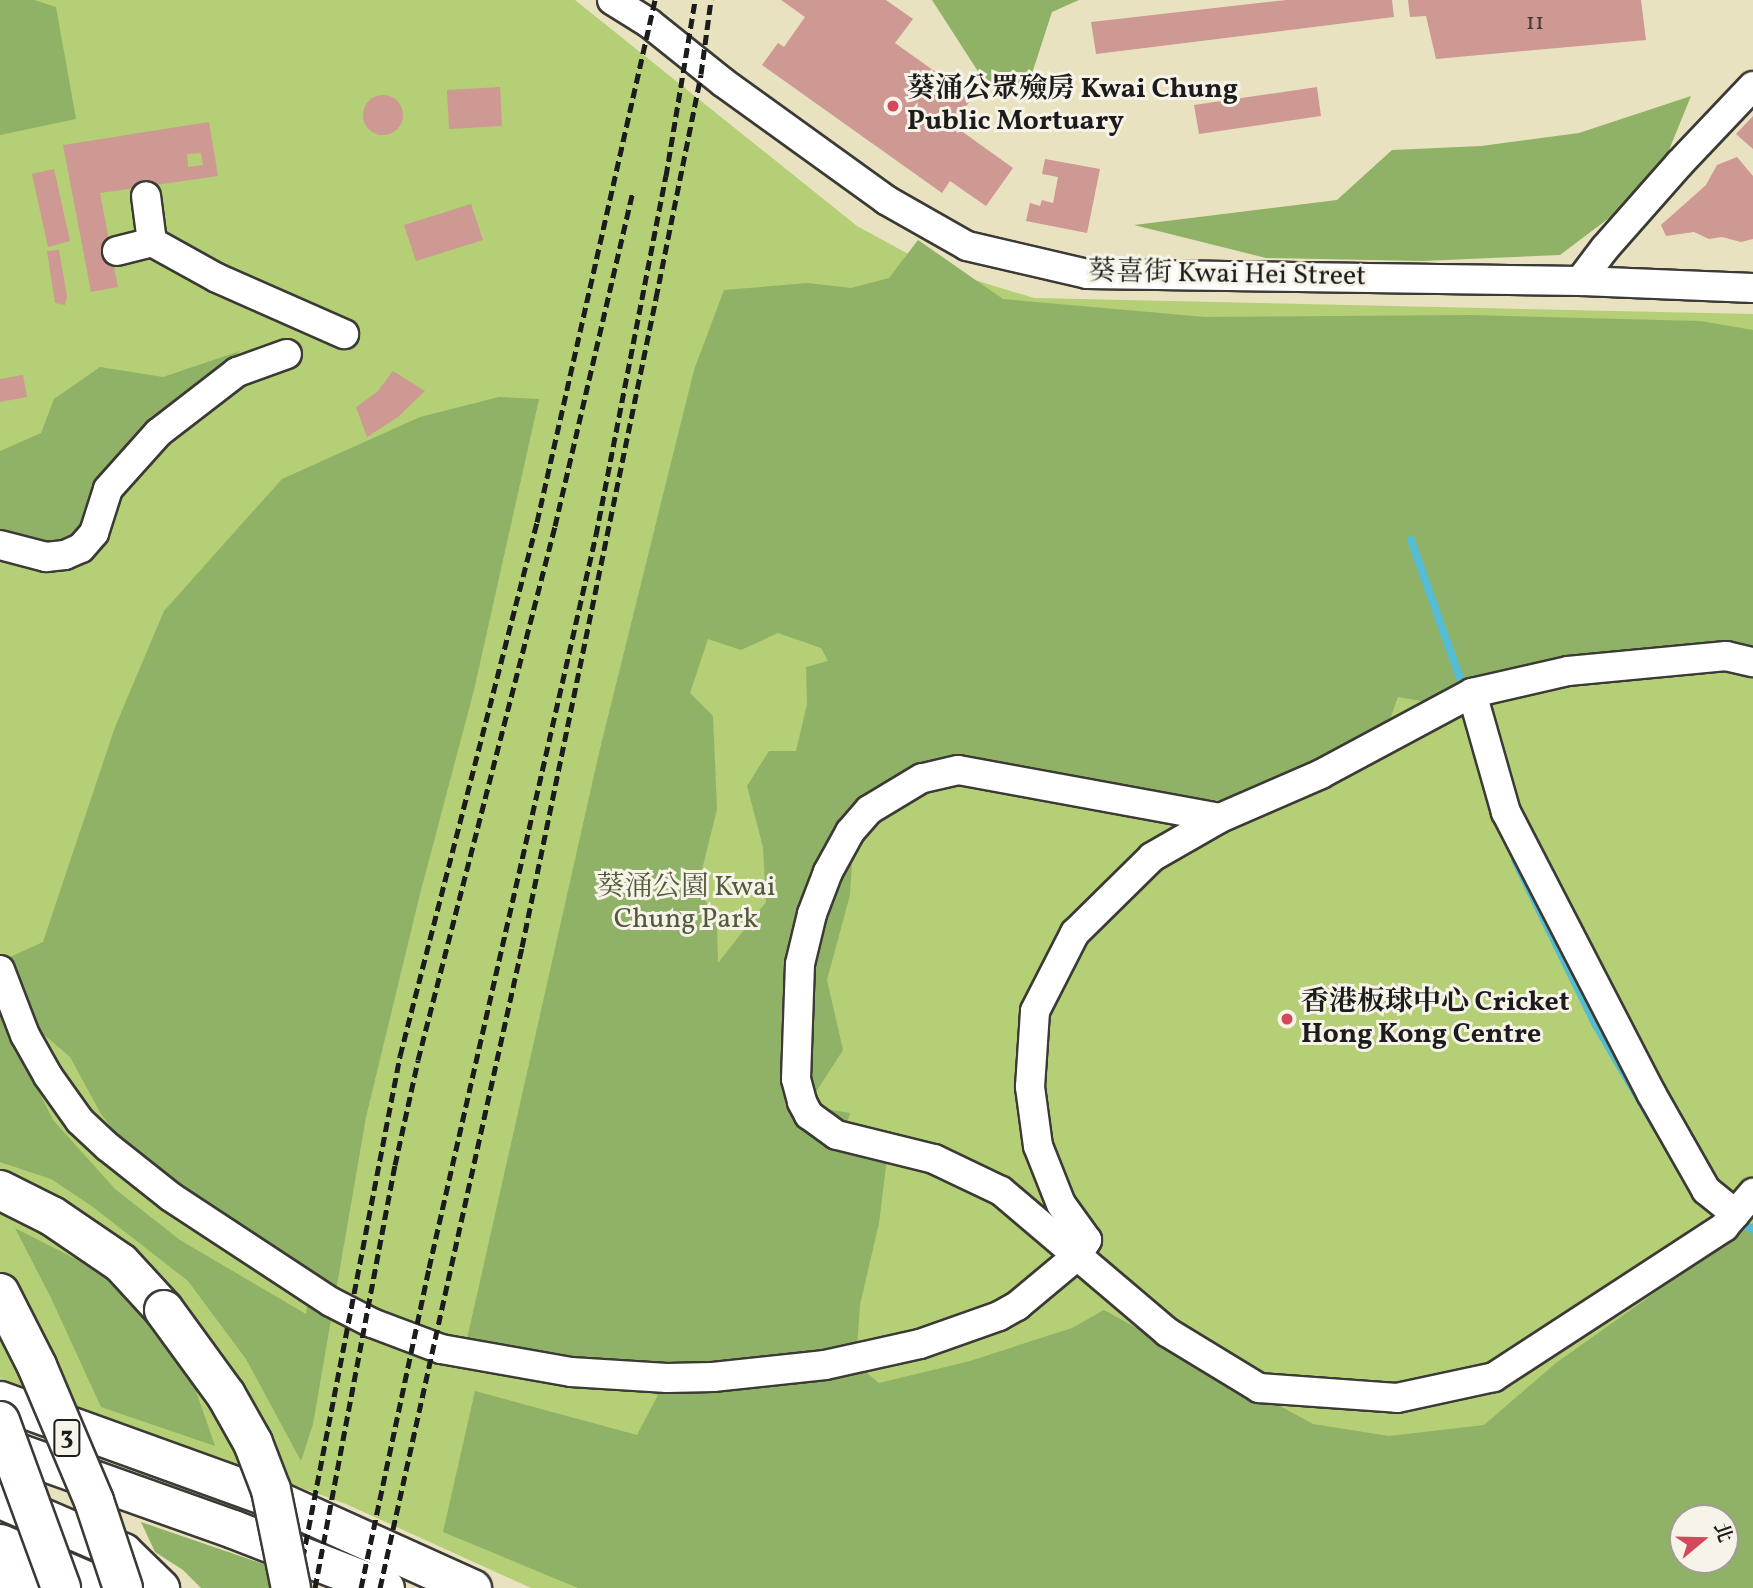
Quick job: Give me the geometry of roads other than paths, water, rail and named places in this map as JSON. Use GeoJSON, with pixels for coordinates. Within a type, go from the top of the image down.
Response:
{"type":"FeatureCollection","features":[{"type":"Feature","properties":{"kind":"highway"},"geometry":{"type":"LineString","coordinates":[[0,1190],[52,1216],[121,1263],[164,1310],[219,1384],[253,1443],[271,1490],[291,1588]]}},
{"type":"Feature","properties":{"kind":"highway","name":"3"},"geometry":{"type":"LineString","coordinates":[[0,1293],[37,1366],[94,1501],[123,1588]]}},
{"type":"Feature","properties":{"kind":"highway","name":"3"},"geometry":{"type":"LineString","coordinates":[[0,1421],[61,1588]]}},
{"type":"Feature","properties":{"kind":"main road"},"geometry":{"type":"LineString","coordinates":[[0,1400],[279,1501],[472,1588]]}},
{"type":"Feature","properties":{"kind":"main road"},"geometry":{"type":"LineString","coordinates":[[0,1447],[233,1529],[385,1588]]}},
{"type":"Feature","properties":{"kind":"main road"},"geometry":{"type":"LineString","coordinates":[[0,1499],[123,1552],[160,1588]]}},
{"type":"Feature","properties":{"kind":"main road"},"geometry":{"type":"LineString","coordinates":[[0,1543],[105,1588]]}},
{"type":"Feature","properties":{"kind":"main road"},"geometry":{"type":"LineString","coordinates":[[0,1569],[22,1588]]}},
{"type":"Feature","properties":{"kind":"street","name":"葵喜街 Kwai Hei Street"},"geometry":{"type":"LineString","coordinates":[[612,0],[642,11],[724,83],[886,200],[967,246],[1087,274],[1580,281],[1753,288]]}},
{"type":"Feature","properties":{"kind":"street"},"geometry":{"type":"LineString","coordinates":[[1580,281],[1605,247],[1753,86]]}},
{"type":"Feature","properties":{"kind":"street"},"geometry":{"type":"LineString","coordinates":[[146,196],[152,242]]}},
{"type":"Feature","properties":{"kind":"street"},"geometry":{"type":"LineString","coordinates":[[117,251],[152,242],[217,278],[344,334]]}},
{"type":"Feature","properties":{"kind":"street"},"geometry":{"type":"LineString","coordinates":[[0,545],[47,557],[65,555],[81,548],[94,533],[108,489],[158,433],[237,372],[287,354]]}},
{"type":"Feature","properties":{"kind":"street"},"geometry":{"type":"LineString","coordinates":[[0,971],[25,1035],[48,1076],[80,1121],[171,1197],[331,1302],[384,1329],[441,1349],[528,1367],[622,1376],[713,1377],[825,1365],[920,1344],[999,1316],[1017,1306],[1077,1256],[1087,1240],[1061,1204],[1038,1146],[1030,1087],[1035,1011],[1075,933],[1152,857],[1220,818],[1321,774],[1472,693],[1568,671],[1726,656],[1753,662]]}},
{"type":"Feature","properties":{"kind":"street"},"geometry":{"type":"LineString","coordinates":[[1220,818],[958,770],[931,774],[894,792],[864,813],[835,857],[812,915],[800,964],[797,997],[796,1079],[802,1102],[809,1115],[836,1135],[926,1157],[991,1186],[1011,1198],[1167,1332],[1259,1388],[1398,1398],[1494,1377],[1724,1227],[1744,1203],[1706,1190],[1651,1093],[1506,812],[1472,693]]}},
{"type":"Feature","properties":{"kind":"waterway"},"geometry":{"type":"LineString","coordinates":[[1411,540],[1460,678]]}},
{"type":"Feature","properties":{"kind":"waterway"},"geometry":{"type":"LineString","coordinates":[[1515,860],[1596,1025],[1657,1130]]}},
{"type":"Feature","properties":{"kind":"waterway"},"geometry":{"type":"LineString","coordinates":[[1742,1223],[1753,1230]]}},
{"type":"Feature","properties":{"kind":"railway"},"geometry":{"type":"LineString","coordinates":[[297,1588],[400,1056],[537,522],[655,0]]}},
{"type":"Feature","properties":{"kind":"railway"},"geometry":{"type":"LineString","coordinates":[[361,1588],[429,1268],[596,535],[666,176],[695,0]]}},
{"type":"Feature","properties":{"kind":"railway"},"geometry":{"type":"LineString","coordinates":[[380,1588],[522,947],[701,74],[711,0]]}},
{"type":"Feature","properties":{"kind":"railway"},"geometry":{"type":"LineString","coordinates":[[315,1588],[395,1165],[418,1060],[555,526],[632,194]]}},
{"type":"Feature","properties":{"kind":"place","name":"葵涌公眾殮房 Kwai Chung Public Mortuary"},"geometry":{"type":"Point","coordinates":[893,106]}},
{"type":"Feature","properties":{"kind":"place","name":"香港板球中心 Cricket Hong Kong Centre"},"geometry":{"type":"Point","coordinates":[1287,1019]}},
{"type":"Feature","properties":{"kind":"park label","name":"葵涌公園 Kwai Chung Park"},"geometry":{"type":"Point","coordinates":[686,904]}}]}
